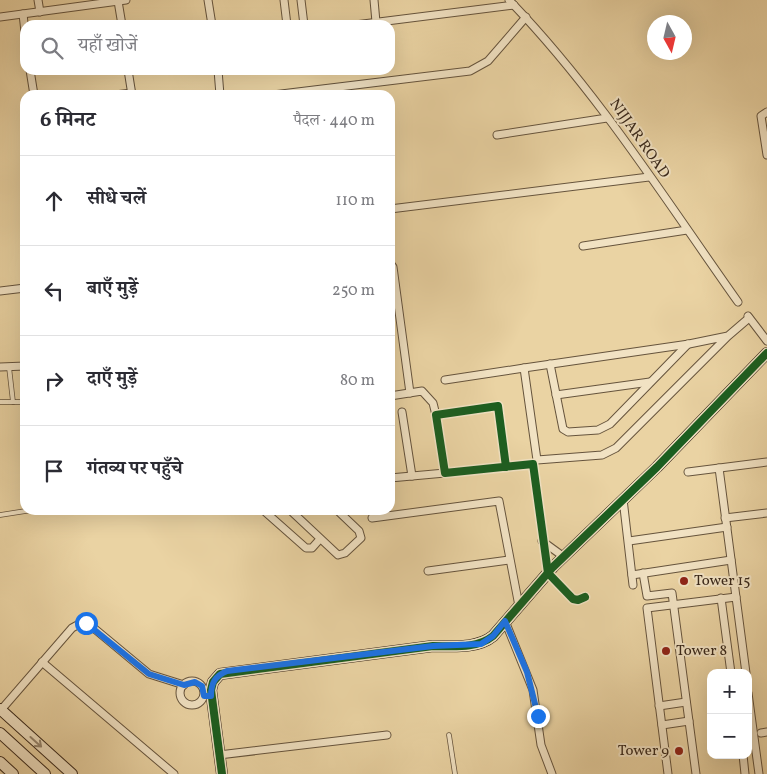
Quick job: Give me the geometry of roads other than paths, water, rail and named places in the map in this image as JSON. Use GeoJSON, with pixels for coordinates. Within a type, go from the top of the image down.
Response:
{"type":"FeatureCollection","features":[{"type":"Feature","properties":{"kind":"street"},"geometry":{"type":"LineString","coordinates":[[38,0],[40,12]]}},
{"type":"Feature","properties":{"kind":"street"},"geometry":{"type":"LineString","coordinates":[[0,17],[126,0]]}},
{"type":"Feature","properties":{"kind":"street"},"geometry":{"type":"LineString","coordinates":[[208,0],[211,20]]}},
{"type":"Feature","properties":{"kind":"street"},"geometry":{"type":"LineString","coordinates":[[284,0],[286,20]]}},
{"type":"Feature","properties":{"kind":"street"},"geometry":{"type":"LineString","coordinates":[[301,0],[303,20]]}},
{"type":"Feature","properties":{"kind":"street"},"geometry":{"type":"LineString","coordinates":[[374,0],[376,20]]}},
{"type":"Feature","properties":{"kind":"street"},"geometry":{"type":"LineString","coordinates":[[118,1],[121,20]]}},
{"type":"Feature","properties":{"kind":"street"},"geometry":{"type":"LineString","coordinates":[[390,20],[512,2]]}},
{"type":"Feature","properties":{"kind":"street","name":"NIJJAR ROAD"},"geometry":{"type":"LineString","coordinates":[[512,2],[581,81],[738,302]]}},
{"type":"Feature","properties":{"kind":"street"},"geometry":{"type":"LineString","coordinates":[[23,14],[24,20]]}},
{"type":"Feature","properties":{"kind":"street"},"geometry":{"type":"LineString","coordinates":[[326,90],[477,69],[488,61],[526,17]]}},
{"type":"Feature","properties":{"kind":"street"},"geometry":{"type":"LineString","coordinates":[[31,75],[33,90]]}},
{"type":"Feature","properties":{"kind":"street"},"geometry":{"type":"LineString","coordinates":[[129,75],[131,90]]}},
{"type":"Feature","properties":{"kind":"street"},"geometry":{"type":"LineString","coordinates":[[218,75],[220,90]]}},
{"type":"Feature","properties":{"kind":"street"},"geometry":{"type":"LineString","coordinates":[[363,86],[363,90]]}},
{"type":"Feature","properties":{"kind":"street"},"geometry":{"type":"LineString","coordinates":[[767,112],[761,116],[767,155]]}},
{"type":"Feature","properties":{"kind":"street"},"geometry":{"type":"LineString","coordinates":[[496,135],[607,118]]}},
{"type":"Feature","properties":{"kind":"street"},"geometry":{"type":"LineString","coordinates":[[395,208],[649,177]]}},
{"type":"Feature","properties":{"kind":"street"},"geometry":{"type":"LineString","coordinates":[[582,246],[687,230]]}},
{"type":"Feature","properties":{"kind":"street"},"geometry":{"type":"LineString","coordinates":[[395,288],[410,393]]}},
{"type":"Feature","properties":{"kind":"street"},"geometry":{"type":"LineString","coordinates":[[0,291],[20,289]]}},
{"type":"Feature","properties":{"kind":"street"},"geometry":{"type":"LineString","coordinates":[[524,368],[537,460],[602,455],[616,448],[749,317],[767,342]]}},
{"type":"Feature","properties":{"kind":"street"},"geometry":{"type":"LineString","coordinates":[[446,380],[688,344],[728,336]]}},
{"type":"Feature","properties":{"kind":"street"},"geometry":{"type":"LineString","coordinates":[[550,364],[565,431],[598,430],[610,424],[688,344]]}},
{"type":"Feature","properties":{"kind":"street"},"geometry":{"type":"LineString","coordinates":[[184,685],[180,695],[187,704],[198,704],[207,696],[213,682],[220,674],[227,671],[433,646],[481,644],[493,636],[548,572],[624,499],[767,353]]}},
{"type":"Feature","properties":{"kind":"street"},"geometry":{"type":"LineString","coordinates":[[0,367],[20,366]]}},
{"type":"Feature","properties":{"kind":"street"},"geometry":{"type":"LineString","coordinates":[[556,395],[650,382]]}},
{"type":"Feature","properties":{"kind":"street"},"geometry":{"type":"LineString","coordinates":[[395,395],[422,391],[433,403],[445,473]]}},
{"type":"Feature","properties":{"kind":"street"},"geometry":{"type":"LineString","coordinates":[[436,415],[498,406],[506,467]]}},
{"type":"Feature","properties":{"kind":"street"},"geometry":{"type":"LineString","coordinates":[[402,412],[412,476]]}},
{"type":"Feature","properties":{"kind":"street"},"geometry":{"type":"LineString","coordinates":[[688,472],[767,462]]}},
{"type":"Feature","properties":{"kind":"street"},"geometry":{"type":"LineString","coordinates":[[395,478],[533,464],[542,541],[548,572],[573,599],[578,600],[585,597]]}},
{"type":"Feature","properties":{"kind":"street"},"geometry":{"type":"LineString","coordinates":[[719,468],[745,669]]}},
{"type":"Feature","properties":{"kind":"street"},"geometry":{"type":"LineString","coordinates":[[624,499],[633,585]]}},
{"type":"Feature","properties":{"kind":"street"},"geometry":{"type":"LineString","coordinates":[[372,518],[499,502],[519,606]]}},
{"type":"Feature","properties":{"kind":"street"},"geometry":{"type":"LineString","coordinates":[[726,518],[767,513]]}},
{"type":"Feature","properties":{"kind":"street"},"geometry":{"type":"LineString","coordinates":[[269,515],[306,548],[311,549],[320,539]]}},
{"type":"Feature","properties":{"kind":"street"},"geometry":{"type":"LineString","coordinates":[[295,515],[338,555],[361,540],[359,531],[342,515]]}},
{"type":"Feature","properties":{"kind":"street"},"geometry":{"type":"LineString","coordinates":[[629,541],[727,527]]}},
{"type":"Feature","properties":{"kind":"street"},"geometry":{"type":"LineString","coordinates":[[542,541],[564,557]]}},
{"type":"Feature","properties":{"kind":"street"},"geometry":{"type":"LineString","coordinates":[[428,571],[509,560]]}},
{"type":"Feature","properties":{"kind":"street"},"geometry":{"type":"LineString","coordinates":[[632,574],[731,560]]}},
{"type":"Feature","properties":{"kind":"street"},"geometry":{"type":"LineString","coordinates":[[643,573],[647,596],[672,592],[696,774]]}},
{"type":"Feature","properties":{"kind":"street"},"geometry":{"type":"LineString","coordinates":[[668,774],[647,608],[736,597]]}},
{"type":"Feature","properties":{"kind":"street"},"geometry":{"type":"LineString","coordinates":[[721,598],[730,669]]}},
{"type":"Feature","properties":{"kind":"street"},"geometry":{"type":"LineString","coordinates":[[505,621],[533,690],[541,745],[552,774]]}},
{"type":"Feature","properties":{"kind":"street"},"geometry":{"type":"LineString","coordinates":[[72,774],[1,710],[72,628],[86,623],[149,674],[184,685],[191,682],[199,684],[207,696],[222,774]]}},
{"type":"Feature","properties":{"kind":"street"},"geometry":{"type":"LineString","coordinates":[[42,662],[174,774]]}},
{"type":"Feature","properties":{"kind":"street"},"geometry":{"type":"LineString","coordinates":[[659,706],[686,702]]}},
{"type":"Feature","properties":{"kind":"street"},"geometry":{"type":"LineString","coordinates":[[751,714],[759,773],[767,771]]}},
{"type":"Feature","properties":{"kind":"street"},"geometry":{"type":"LineString","coordinates":[[662,725],[689,721]]}},
{"type":"Feature","properties":{"kind":"street"},"geometry":{"type":"LineString","coordinates":[[0,733],[45,774]]}},
{"type":"Feature","properties":{"kind":"street"},"geometry":{"type":"LineString","coordinates":[[219,755],[387,735]]}},
{"type":"Feature","properties":{"kind":"street"},"geometry":{"type":"LineString","coordinates":[[743,759],[745,774]]}},
{"type":"Feature","properties":{"kind":"street"},"geometry":{"type":"LineString","coordinates":[[0,762],[13,774]]}},
{"type":"Feature","properties":{"kind":"lane"},"geometry":{"type":"LineString","coordinates":[[9,366],[13,402]]}},
{"type":"Feature","properties":{"kind":"lane"},"geometry":{"type":"LineString","coordinates":[[0,402],[20,402]]}},
{"type":"Feature","properties":{"kind":"lane"},"geometry":{"type":"LineString","coordinates":[[0,515],[20,512]]}},
{"type":"Feature","properties":{"kind":"lane"},"geometry":{"type":"LineString","coordinates":[[449,735],[455,774]]}},
{"type":"Feature","properties":{"kind":"place","name":"Tower 15"},"geometry":{"type":"Point","coordinates":[684,581]}},
{"type":"Feature","properties":{"kind":"place","name":"Tower 8"},"geometry":{"type":"Point","coordinates":[666,651]}},
{"type":"Feature","properties":{"kind":"place","name":"Tower 9"},"geometry":{"type":"Point","coordinates":[679,751]}}]}
